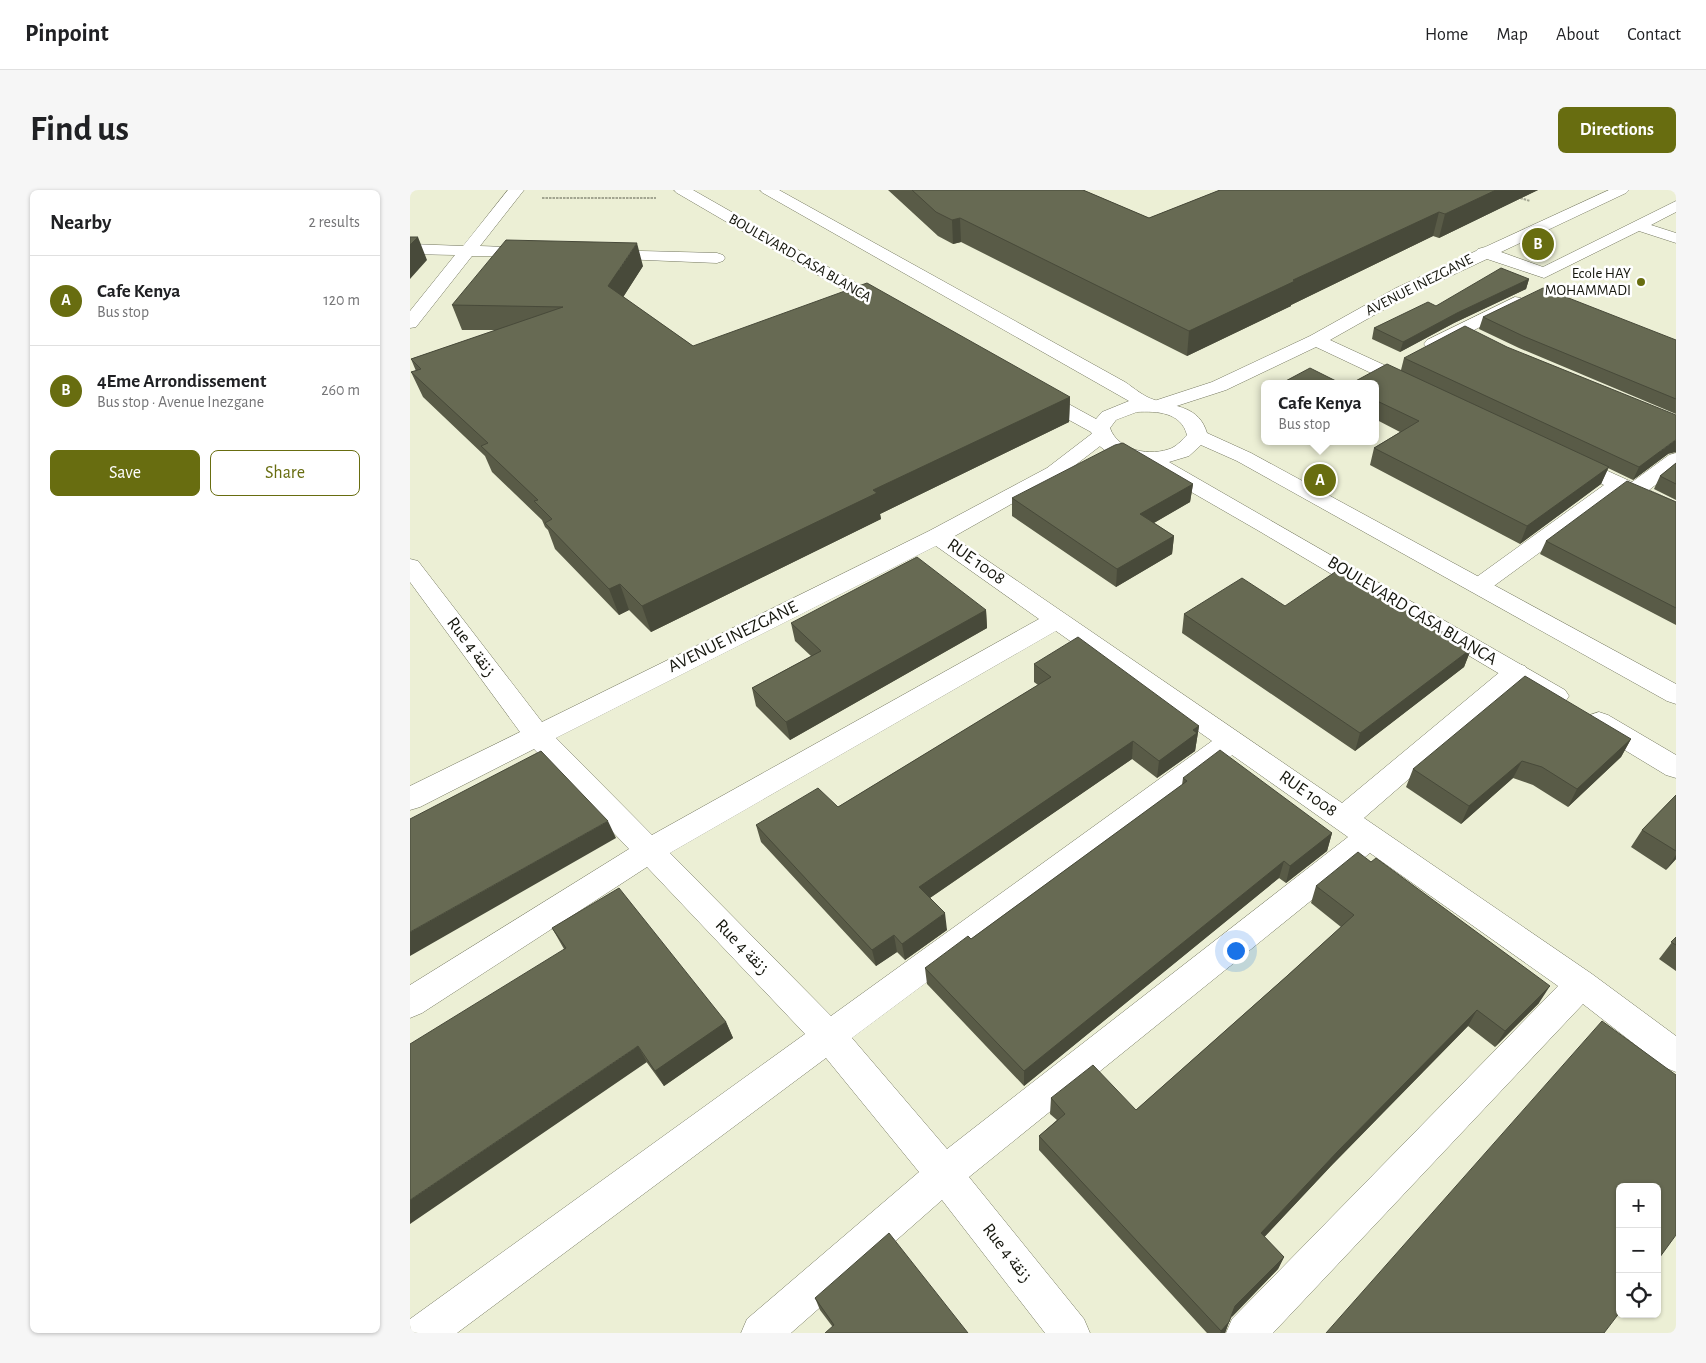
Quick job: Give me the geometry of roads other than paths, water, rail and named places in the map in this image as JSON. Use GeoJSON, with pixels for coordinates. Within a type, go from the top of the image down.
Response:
{"type":"FeatureCollection","features":[{"type":"Feature","properties":{"kind":"street"},"geometry":{"type":"LineString","coordinates":[[768,190],[1154,406],[1178,412],[1195,429],[1244,457],[1676,695]]}},
{"type":"Feature","properties":{"kind":"street","name":"AVENUE INEZGANE"},"geometry":{"type":"LineString","coordinates":[[410,799],[937,536],[1054,472],[1100,432],[1104,421],[1111,414],[1134,406],[1154,406],[1218,386],[1316,340],[1402,292],[1484,252],[1622,190]]}},
{"type":"Feature","properties":{"kind":"street","name":"BOULEVARD CASA BLANCA"},"geometry":{"type":"LineString","coordinates":[[686,192],[903,317]]}},
{"type":"Feature","properties":{"kind":"street"},"geometry":{"type":"LineString","coordinates":[[410,323],[513,194]]}},
{"type":"Feature","properties":{"kind":"street"},"geometry":{"type":"LineString","coordinates":[[1418,353],[1541,285],[1676,206]]}},
{"type":"Feature","properties":{"kind":"street"},"geometry":{"type":"LineString","coordinates":[[1639,226],[1676,238]]}},
{"type":"Feature","properties":{"kind":"street"},"geometry":{"type":"LineString","coordinates":[[410,249],[548,253]]}},
{"type":"Feature","properties":{"kind":"street"},"geometry":{"type":"LineString","coordinates":[[1484,252],[1541,285]]}},
{"type":"Feature","properties":{"kind":"street"},"geometry":{"type":"LineString","coordinates":[[588,254],[717,258]]}},
{"type":"Feature","properties":{"kind":"street"},"geometry":{"type":"LineString","coordinates":[[1461,329],[1486,341]]}},
{"type":"Feature","properties":{"kind":"street"},"geometry":{"type":"LineString","coordinates":[[1316,340],[1392,367],[1427,392]]}},
{"type":"Feature","properties":{"kind":"street"},"geometry":{"type":"LineString","coordinates":[[1022,385],[1100,432],[1104,442],[1121,453],[1147,458],[1165,457],[1181,452],[1192,445],[1195,429],[1218,386]]}},
{"type":"Feature","properties":{"kind":"street"},"geometry":{"type":"LineString","coordinates":[[1549,451],[1676,510]]}},
{"type":"Feature","properties":{"kind":"street"},"geometry":{"type":"LineString","coordinates":[[1054,472],[1121,453]]}},
{"type":"Feature","properties":{"kind":"street","name":"BOULEVARD CASA BLANCA"},"geometry":{"type":"LineString","coordinates":[[1147,458],[1268,526],[1676,768]]}},
{"type":"Feature","properties":{"kind":"street"},"geometry":{"type":"LineString","coordinates":[[1479,586],[1627,488],[1676,459]]}},
{"type":"Feature","properties":{"kind":"street","name":"RUE 1008"},"geometry":{"type":"LineString","coordinates":[[937,536],[1581,984],[1676,1056]]}},
{"type":"Feature","properties":{"kind":"street","name":"Rue 4 زنقة"},"geometry":{"type":"LineString","coordinates":[[414,578],[537,735],[829,1036],[944,1174],[1070,1333]]}},
{"type":"Feature","properties":{"kind":"street"},"geometry":{"type":"LineString","coordinates":[[410,1003],[649,852],[1058,619]]}},
{"type":"Feature","properties":{"kind":"street"},"geometry":{"type":"LineString","coordinates":[[761,1333],[944,1174],[1356,828],[1516,672]]}},
{"type":"Feature","properties":{"kind":"street"},"geometry":{"type":"LineString","coordinates":[[424,1333],[1232,741]]}},
{"type":"Feature","properties":{"kind":"street"},"geometry":{"type":"LineString","coordinates":[[1246,1333],[1581,984]]}},
{"type":"Feature","properties":{"kind":"place","name":"4Eme Arrondissement"},"geometry":{"type":"Point","coordinates":[1538,244]}},
{"type":"Feature","properties":{"kind":"place","name":"Ecole HAY MOHAMMADI"},"geometry":{"type":"Point","coordinates":[1641,282]}},
{"type":"Feature","properties":{"kind":"place","name":"Cafe Kenya"},"geometry":{"type":"Point","coordinates":[1320,480]}}]}
